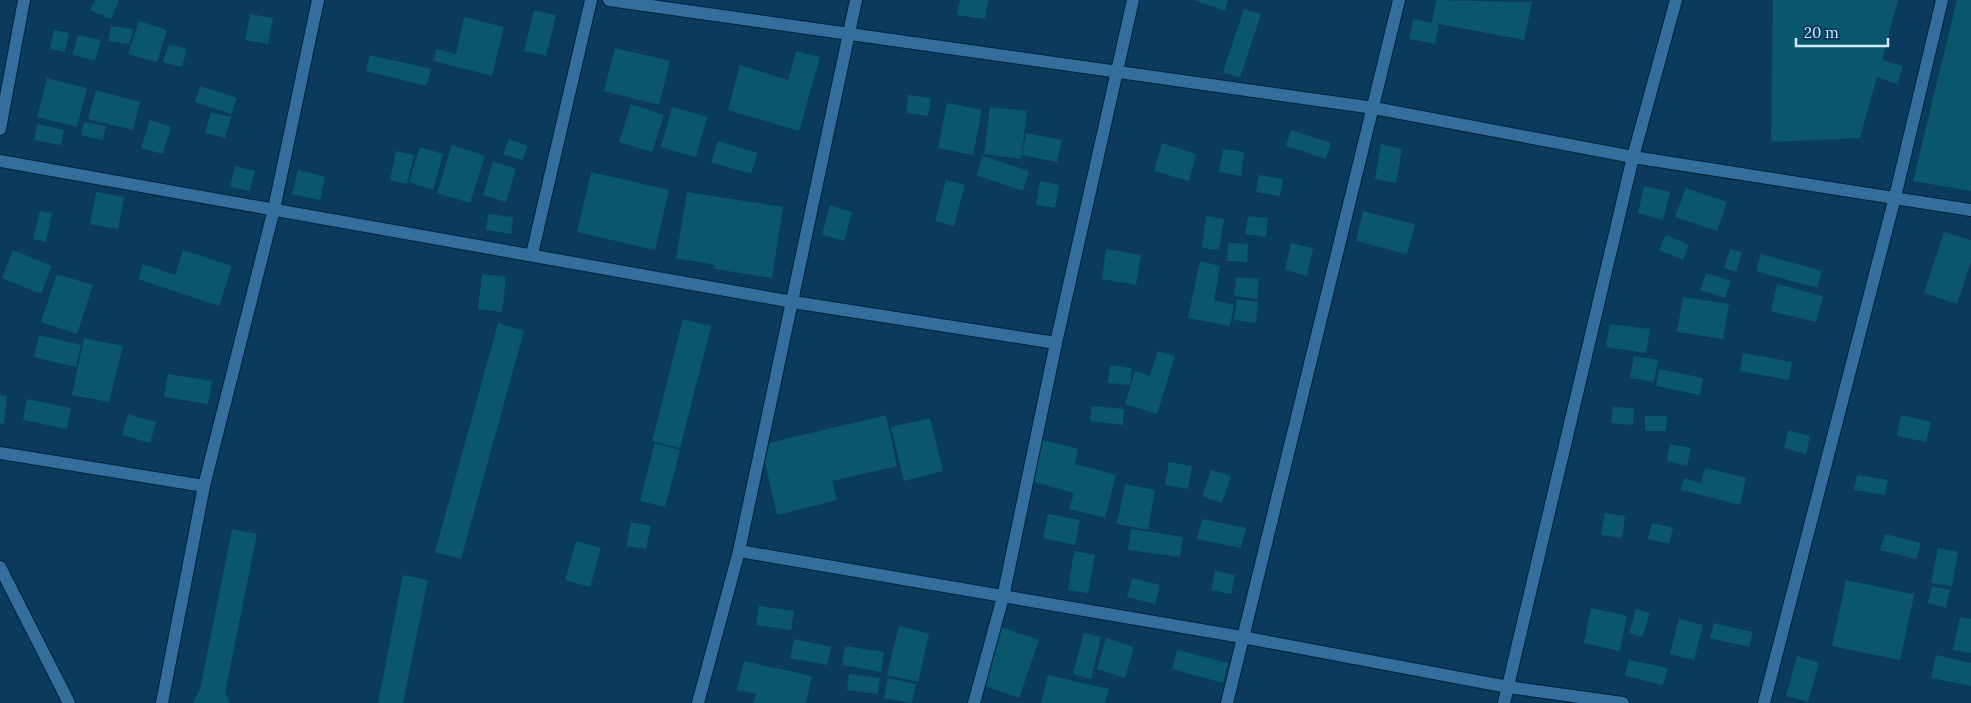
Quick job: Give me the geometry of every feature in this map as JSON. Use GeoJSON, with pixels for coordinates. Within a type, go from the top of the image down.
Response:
{"type":"FeatureCollection","features":[{"type":"Feature","properties":{"kind":"street"},"geometry":{"type":"LineString","coordinates":[[0,129],[24,0]]}},
{"type":"Feature","properties":{"kind":"street"},"geometry":{"type":"LineString","coordinates":[[162,703],[204,486],[274,210],[318,0]]}},
{"type":"Feature","properties":{"kind":"street"},"geometry":{"type":"LineString","coordinates":[[532,254],[591,0]]}},
{"type":"Feature","properties":{"kind":"street"},"geometry":{"type":"LineString","coordinates":[[609,0],[1374,108],[1633,157],[1971,210]]}},
{"type":"Feature","properties":{"kind":"street"},"geometry":{"type":"LineString","coordinates":[[698,703],[739,551],[856,0]]}},
{"type":"Feature","properties":{"kind":"street"},"geometry":{"type":"LineString","coordinates":[[974,703],[1003,597],[1056,343],[1133,0]]}},
{"type":"Feature","properties":{"kind":"street"},"geometry":{"type":"LineString","coordinates":[[1227,703],[1399,0]]}},
{"type":"Feature","properties":{"kind":"street"},"geometry":{"type":"LineString","coordinates":[[1504,703],[1633,157],[1676,0]]}},
{"type":"Feature","properties":{"kind":"street"},"geometry":{"type":"LineString","coordinates":[[1764,703],[1895,197],[1942,0]]}},
{"type":"Feature","properties":{"kind":"street"},"geometry":{"type":"LineString","coordinates":[[0,161],[532,254],[793,302],[1056,343]]}},
{"type":"Feature","properties":{"kind":"street"},"geometry":{"type":"LineString","coordinates":[[0,454],[204,486]]}},
{"type":"Feature","properties":{"kind":"street"},"geometry":{"type":"LineString","coordinates":[[739,551],[1242,637],[1508,687],[1623,703]]}},
{"type":"Feature","properties":{"kind":"street"},"geometry":{"type":"LineString","coordinates":[[0,567],[69,703]]}},
{"type":"Feature","properties":{"kind":"building"},"geometry":{"type":"Polygon","coordinates":[[[95,0],[119,0],[111,19],[90,10],[95,0]]]}},
{"type":"Feature","properties":{"kind":"building"},"geometry":{"type":"Polygon","coordinates":[[[960,0],[988,0],[985,19],[957,15],[960,0]]]}},
{"type":"Feature","properties":{"kind":"building"},"geometry":{"type":"Polygon","coordinates":[[[1194,0],[1228,0],[1225,11],[1194,0]]]}},
{"type":"Feature","properties":{"kind":"building"},"geometry":{"type":"Polygon","coordinates":[[[1436,0],[1532,2],[1524,40],[1434,23],[1439,25],[1435,44],[1409,39],[1413,19],[1432,23],[1436,0]]]}},
{"type":"Feature","properties":{"kind":"building"},"geometry":{"type":"Polygon","coordinates":[[[1773,0],[1898,0],[1882,60],[1903,66],[1897,84],[1877,77],[1860,138],[1771,142],[1773,0]]]}},
{"type":"Feature","properties":{"kind":"building"},"geometry":{"type":"Polygon","coordinates":[[[1957,0],[1971,0],[1971,191],[1913,181],[1957,0]]]}},
{"type":"Feature","properties":{"kind":"building"},"geometry":{"type":"Polygon","coordinates":[[[1244,9],[1261,14],[1240,78],[1223,72],[1244,9]]]}},
{"type":"Feature","properties":{"kind":"building"},"geometry":{"type":"Polygon","coordinates":[[[534,10],[556,15],[546,56],[524,51],[534,10]]]}},
{"type":"Feature","properties":{"kind":"building"},"geometry":{"type":"Polygon","coordinates":[[[250,14],[273,18],[268,44],[245,40],[250,14]]]}},
{"type":"Feature","properties":{"kind":"building"},"geometry":{"type":"Polygon","coordinates":[[[464,17],[504,27],[492,76],[434,61],[436,49],[456,54],[464,17]]]}},
{"type":"Feature","properties":{"kind":"building"},"geometry":{"type":"Polygon","coordinates":[[[139,21],[167,30],[157,62],[128,54],[139,21]]]}},
{"type":"Feature","properties":{"kind":"building"},"geometry":{"type":"Polygon","coordinates":[[[111,26],[133,29],[130,44],[108,41],[111,26]]]}},
{"type":"Feature","properties":{"kind":"building"},"geometry":{"type":"Polygon","coordinates":[[[54,30],[69,33],[65,52],[50,49],[54,30]]]}},
{"type":"Feature","properties":{"kind":"building"},"geometry":{"type":"Polygon","coordinates":[[[78,35],[101,40],[95,60],[72,55],[78,35]]]}},
{"type":"Feature","properties":{"kind":"building"},"geometry":{"type":"Polygon","coordinates":[[[169,44],[187,49],[182,67],[163,62],[169,44]]]}},
{"type":"Feature","properties":{"kind":"building"},"geometry":{"type":"Polygon","coordinates":[[[615,48],[670,61],[659,105],[604,91],[615,48]]]}},
{"type":"Feature","properties":{"kind":"building"},"geometry":{"type":"Polygon","coordinates":[[[796,51],[820,57],[799,131],[728,110],[740,65],[788,80],[796,51]]]}},
{"type":"Feature","properties":{"kind":"building"},"geometry":{"type":"Polygon","coordinates":[[[370,55],[431,69],[426,86],[366,71],[370,55]]]}},
{"type":"Feature","properties":{"kind":"building"},"geometry":{"type":"Polygon","coordinates":[[[47,78],[87,88],[77,127],[37,117],[47,78]]]}},
{"type":"Feature","properties":{"kind":"building"},"geometry":{"type":"Polygon","coordinates":[[[200,86],[237,98],[231,114],[195,102],[200,86]]]}},
{"type":"Feature","properties":{"kind":"building"},"geometry":{"type":"Polygon","coordinates":[[[96,90],[140,102],[133,130],[88,119],[96,90]]]}},
{"type":"Feature","properties":{"kind":"building"},"geometry":{"type":"Polygon","coordinates":[[[908,95],[931,98],[928,116],[906,113],[908,95]]]}},
{"type":"Feature","properties":{"kind":"building"},"geometry":{"type":"Polygon","coordinates":[[[947,103],[982,110],[973,155],[938,148],[947,103]]]}},
{"type":"Feature","properties":{"kind":"building"},"geometry":{"type":"Polygon","coordinates":[[[631,104],[664,115],[652,152],[619,142],[631,104]]]}},
{"type":"Feature","properties":{"kind":"building"},"geometry":{"type":"Polygon","coordinates":[[[672,107],[707,117],[696,157],[661,147],[672,107]]]}},
{"type":"Feature","properties":{"kind":"building"},"geometry":{"type":"Polygon","coordinates":[[[990,107],[1027,111],[1021,159],[984,154],[990,107]]]}},
{"type":"Feature","properties":{"kind":"building"},"geometry":{"type":"Polygon","coordinates":[[[211,112],[231,117],[225,138],[205,133],[211,112]]]}},
{"type":"Feature","properties":{"kind":"building"},"geometry":{"type":"Polygon","coordinates":[[[150,120],[171,127],[163,154],[141,148],[150,120]]]}},
{"type":"Feature","properties":{"kind":"building"},"geometry":{"type":"Polygon","coordinates":[[[84,122],[106,126],[103,140],[81,135],[84,122]]]}},
{"type":"Feature","properties":{"kind":"building"},"geometry":{"type":"Polygon","coordinates":[[[37,124],[64,130],[61,145],[34,140],[37,124]]]}},
{"type":"Feature","properties":{"kind":"building"},"geometry":{"type":"Polygon","coordinates":[[[1291,130],[1331,143],[1326,159],[1286,146],[1291,130]]]}},
{"type":"Feature","properties":{"kind":"building"},"geometry":{"type":"Polygon","coordinates":[[[1026,133],[1062,140],[1057,162],[1022,155],[1026,133]]]}},
{"type":"Feature","properties":{"kind":"building"},"geometry":{"type":"Polygon","coordinates":[[[509,139],[528,146],[522,160],[503,154],[509,139]]]}},
{"type":"Feature","properties":{"kind":"building"},"geometry":{"type":"Polygon","coordinates":[[[718,141],[758,153],[751,174],[711,162],[718,141]]]}},
{"type":"Feature","properties":{"kind":"building"},"geometry":{"type":"Polygon","coordinates":[[[1162,143],[1196,154],[1189,181],[1154,171],[1162,143]]]}},
{"type":"Feature","properties":{"kind":"building"},"geometry":{"type":"Polygon","coordinates":[[[1381,144],[1402,149],[1396,183],[1375,179],[1381,144]]]}},
{"type":"Feature","properties":{"kind":"building"},"geometry":{"type":"Polygon","coordinates":[[[452,145],[485,156],[470,203],[437,193],[452,145]]]}},
{"type":"Feature","properties":{"kind":"building"},"geometry":{"type":"Polygon","coordinates":[[[420,147],[443,154],[433,190],[409,182],[420,147]]]}},
{"type":"Feature","properties":{"kind":"building"},"geometry":{"type":"Polygon","coordinates":[[[1223,149],[1244,152],[1241,176],[1219,172],[1223,149]]]}},
{"type":"Feature","properties":{"kind":"building"},"geometry":{"type":"Polygon","coordinates":[[[396,151],[414,155],[407,184],[390,180],[396,151]]]}},
{"type":"Feature","properties":{"kind":"building"},"geometry":{"type":"Polygon","coordinates":[[[983,156],[1029,171],[1023,191],[976,175],[983,156]]]}},
{"type":"Feature","properties":{"kind":"building"},"geometry":{"type":"Polygon","coordinates":[[[493,161],[516,169],[506,202],[483,195],[493,161]]]}},
{"type":"Feature","properties":{"kind":"building"},"geometry":{"type":"Polygon","coordinates":[[[235,166],[255,171],[250,191],[230,187],[235,166]]]}},
{"type":"Feature","properties":{"kind":"building"},"geometry":{"type":"Polygon","coordinates":[[[298,170],[325,177],[320,200],[292,194],[298,170]]]}},
{"type":"Feature","properties":{"kind":"building"},"geometry":{"type":"Polygon","coordinates":[[[591,172],[669,190],[655,250],[577,232],[591,172]]]}},
{"type":"Feature","properties":{"kind":"building"},"geometry":{"type":"Polygon","coordinates":[[[1259,175],[1283,179],[1280,196],[1256,192],[1259,175]]]}},
{"type":"Feature","properties":{"kind":"building"},"geometry":{"type":"Polygon","coordinates":[[[946,180],[965,185],[954,226],[935,221],[946,180]]]}},
{"type":"Feature","properties":{"kind":"building"},"geometry":{"type":"Polygon","coordinates":[[[1040,181],[1059,185],[1055,208],[1036,205],[1040,181]]]}},
{"type":"Feature","properties":{"kind":"building"},"geometry":{"type":"Polygon","coordinates":[[[1644,186],[1670,192],[1663,220],[1638,213],[1644,186]]]}},
{"type":"Feature","properties":{"kind":"building"},"geometry":{"type":"Polygon","coordinates":[[[1686,188],[1727,202],[1717,231],[1675,217],[1686,188]]]}},
{"type":"Feature","properties":{"kind":"building"},"geometry":{"type":"Polygon","coordinates":[[[96,192],[124,197],[118,229],[90,224],[96,192]]]}},
{"type":"Feature","properties":{"kind":"building"},"geometry":{"type":"Polygon","coordinates":[[[687,192],[783,207],[772,278],[714,269],[715,265],[676,258],[687,192]]]}},
{"type":"Feature","properties":{"kind":"building"},"geometry":{"type":"Polygon","coordinates":[[[830,205],[852,212],[844,241],[822,235],[830,205]]]}},
{"type":"Feature","properties":{"kind":"building"},"geometry":{"type":"Polygon","coordinates":[[[40,211],[52,213],[46,242],[33,239],[40,211]]]}},
{"type":"Feature","properties":{"kind":"building"},"geometry":{"type":"Polygon","coordinates":[[[1363,211],[1415,224],[1407,254],[1356,241],[1363,211]]]}},
{"type":"Feature","properties":{"kind":"building"},"geometry":{"type":"Polygon","coordinates":[[[488,214],[513,217],[511,234],[486,230],[488,214]]]}},
{"type":"Feature","properties":{"kind":"building"},"geometry":{"type":"Polygon","coordinates":[[[1206,216],[1224,219],[1219,250],[1202,248],[1206,216]]]}},
{"type":"Feature","properties":{"kind":"building"},"geometry":{"type":"Polygon","coordinates":[[[1248,216],[1268,218],[1266,237],[1245,234],[1248,216]]]}},
{"type":"Feature","properties":{"kind":"building"},"geometry":{"type":"Polygon","coordinates":[[[1944,232],[1971,240],[1971,261],[1957,304],[1924,293],[1944,232]]]}},
{"type":"Feature","properties":{"kind":"building"},"geometry":{"type":"Polygon","coordinates":[[[1666,235],[1689,245],[1683,260],[1659,250],[1666,235]]]}},
{"type":"Feature","properties":{"kind":"building"},"geometry":{"type":"Polygon","coordinates":[[[1228,243],[1248,244],[1247,262],[1227,261],[1228,243]]]}},
{"type":"Feature","properties":{"kind":"building"},"geometry":{"type":"Polygon","coordinates":[[[1291,243],[1313,248],[1307,276],[1285,270],[1291,243]]]}},
{"type":"Feature","properties":{"kind":"building"},"geometry":{"type":"Polygon","coordinates":[[[1106,249],[1141,255],[1136,285],[1102,279],[1106,249]]]}},
{"type":"Feature","properties":{"kind":"building"},"geometry":{"type":"Polygon","coordinates":[[[1730,249],[1742,252],[1736,272],[1724,268],[1730,249]]]}},
{"type":"Feature","properties":{"kind":"building"},"geometry":{"type":"Polygon","coordinates":[[[13,250],[52,266],[41,294],[2,278],[13,250]]]}},
{"type":"Feature","properties":{"kind":"building"},"geometry":{"type":"Polygon","coordinates":[[[183,250],[232,266],[219,306],[138,279],[143,264],[175,275],[183,250]]]}},
{"type":"Feature","properties":{"kind":"building"},"geometry":{"type":"Polygon","coordinates":[[[1761,254],[1822,271],[1817,288],[1756,271],[1761,254]]]}},
{"type":"Feature","properties":{"kind":"building"},"geometry":{"type":"Polygon","coordinates":[[[1200,261],[1220,266],[1214,300],[1234,305],[1230,326],[1188,318],[1200,261]]]}},
{"type":"Feature","properties":{"kind":"building"},"geometry":{"type":"Polygon","coordinates":[[[1706,273],[1731,281],[1725,298],[1700,290],[1706,273]]]}},
{"type":"Feature","properties":{"kind":"building"},"geometry":{"type":"Polygon","coordinates":[[[57,274],[93,285],[77,334],[41,322],[57,274]]]}},
{"type":"Feature","properties":{"kind":"building"},"geometry":{"type":"Polygon","coordinates":[[[482,274],[506,277],[502,312],[478,309],[482,274]]]}},
{"type":"Feature","properties":{"kind":"building"},"geometry":{"type":"Polygon","coordinates":[[[1236,277],[1259,279],[1257,299],[1234,296],[1236,277]]]}},
{"type":"Feature","properties":{"kind":"building"},"geometry":{"type":"Polygon","coordinates":[[[1777,284],[1823,296],[1816,322],[1771,311],[1777,284]]]}},
{"type":"Feature","properties":{"kind":"building"},"geometry":{"type":"Polygon","coordinates":[[[1683,297],[1729,304],[1723,339],[1677,332],[1683,297]]]}},
{"type":"Feature","properties":{"kind":"building"},"geometry":{"type":"Polygon","coordinates":[[[1237,299],[1258,302],[1256,323],[1234,320],[1237,299]]]}},
{"type":"Feature","properties":{"kind":"building"},"geometry":{"type":"Polygon","coordinates":[[[683,319],[711,326],[680,448],[652,441],[683,319]]]}},
{"type":"Feature","properties":{"kind":"building"},"geometry":{"type":"Polygon","coordinates":[[[498,323],[524,331],[461,559],[435,552],[498,323]]]}},
{"type":"Feature","properties":{"kind":"building"},"geometry":{"type":"Polygon","coordinates":[[[1610,324],[1650,329],[1646,353],[1606,347],[1610,324]]]}},
{"type":"Feature","properties":{"kind":"building"},"geometry":{"type":"Polygon","coordinates":[[[39,335],[81,345],[76,367],[34,357],[39,335]]]}},
{"type":"Feature","properties":{"kind":"building"},"geometry":{"type":"Polygon","coordinates":[[[84,338],[123,346],[109,402],[72,395],[84,338]]]}},
{"type":"Feature","properties":{"kind":"building"},"geometry":{"type":"Polygon","coordinates":[[[1158,351],[1175,356],[1157,414],[1125,404],[1135,371],[1150,376],[1158,351]]]}},
{"type":"Feature","properties":{"kind":"building"},"geometry":{"type":"Polygon","coordinates":[[[1743,353],[1792,362],[1789,380],[1740,371],[1743,353]]]}},
{"type":"Feature","properties":{"kind":"building"},"geometry":{"type":"Polygon","coordinates":[[[1634,356],[1658,360],[1654,382],[1630,378],[1634,356]]]}},
{"type":"Feature","properties":{"kind":"building"},"geometry":{"type":"Polygon","coordinates":[[[1110,365],[1132,368],[1130,385],[1108,383],[1110,365]]]}},
{"type":"Feature","properties":{"kind":"building"},"geometry":{"type":"Polygon","coordinates":[[[1659,369],[1703,378],[1700,395],[1656,386],[1659,369]]]}},
{"type":"Feature","properties":{"kind":"building"},"geometry":{"type":"Polygon","coordinates":[[[168,374],[212,381],[208,404],[164,397],[168,374]]]}},
{"type":"Feature","properties":{"kind":"building"},"geometry":{"type":"Polygon","coordinates":[[[0,395],[7,396],[4,424],[0,423],[0,395]]]}},
{"type":"Feature","properties":{"kind":"building"},"geometry":{"type":"Polygon","coordinates":[[[27,399],[71,408],[67,429],[23,420],[27,399]]]}},
{"type":"Feature","properties":{"kind":"building"},"geometry":{"type":"Polygon","coordinates":[[[1092,406],[1124,409],[1123,425],[1090,421],[1092,406]]]}},
{"type":"Feature","properties":{"kind":"building"},"geometry":{"type":"Polygon","coordinates":[[[1613,407],[1634,408],[1633,425],[1611,423],[1613,407]]]}},
{"type":"Feature","properties":{"kind":"building"},"geometry":{"type":"Polygon","coordinates":[[[128,414],[156,422],[150,443],[122,435],[128,414]]]}},
{"type":"Feature","properties":{"kind":"building"},"geometry":{"type":"Polygon","coordinates":[[[886,415],[897,466],[832,481],[837,500],[777,515],[761,445],[886,415]]]}},
{"type":"Feature","properties":{"kind":"building"},"geometry":{"type":"Polygon","coordinates":[[[1901,415],[1931,422],[1926,442],[1897,436],[1901,415]]]}},
{"type":"Feature","properties":{"kind":"building"},"geometry":{"type":"Polygon","coordinates":[[[1645,416],[1667,416],[1666,431],[1645,431],[1645,416]]]}},
{"type":"Feature","properties":{"kind":"building"},"geometry":{"type":"Polygon","coordinates":[[[930,418],[943,471],[904,481],[891,427],[930,418]]]}},
{"type":"Feature","properties":{"kind":"building"},"geometry":{"type":"Polygon","coordinates":[[[1788,430],[1810,436],[1806,454],[1784,448],[1788,430]]]}},
{"type":"Feature","properties":{"kind":"building"},"geometry":{"type":"Polygon","coordinates":[[[1042,440],[1078,449],[1075,464],[1116,475],[1105,518],[1069,509],[1074,493],[1031,481],[1042,440]]]}},
{"type":"Feature","properties":{"kind":"building"},"geometry":{"type":"Polygon","coordinates":[[[655,443],[680,450],[665,507],[640,501],[655,443]]]}},
{"type":"Feature","properties":{"kind":"building"},"geometry":{"type":"Polygon","coordinates":[[[1670,444],[1691,448],[1687,466],[1667,461],[1670,444]]]}},
{"type":"Feature","properties":{"kind":"building"},"geometry":{"type":"Polygon","coordinates":[[[1169,462],[1192,466],[1188,489],[1165,485],[1169,462]]]}},
{"type":"Feature","properties":{"kind":"building"},"geometry":{"type":"Polygon","coordinates":[[[1705,468],[1746,478],[1740,505],[1681,490],[1684,478],[1701,483],[1705,468]]]}},
{"type":"Feature","properties":{"kind":"building"},"geometry":{"type":"Polygon","coordinates":[[[1211,470],[1231,476],[1222,503],[1202,496],[1211,470]]]}},
{"type":"Feature","properties":{"kind":"building"},"geometry":{"type":"Polygon","coordinates":[[[1857,475],[1888,480],[1885,495],[1854,490],[1857,475]]]}},
{"type":"Feature","properties":{"kind":"building"},"geometry":{"type":"Polygon","coordinates":[[[1125,484],[1155,490],[1148,530],[1117,524],[1125,484]]]}},
{"type":"Feature","properties":{"kind":"building"},"geometry":{"type":"Polygon","coordinates":[[[1605,513],[1625,516],[1622,538],[1601,535],[1605,513]]]}},
{"type":"Feature","properties":{"kind":"building"},"geometry":{"type":"Polygon","coordinates":[[[1048,514],[1080,520],[1075,545],[1043,538],[1048,514]]]}},
{"type":"Feature","properties":{"kind":"building"},"geometry":{"type":"Polygon","coordinates":[[[1202,519],[1246,528],[1241,548],[1197,539],[1202,519]]]}},
{"type":"Feature","properties":{"kind":"building"},"geometry":{"type":"Polygon","coordinates":[[[631,522],[651,526],[646,549],[626,546],[631,522]]]}},
{"type":"Feature","properties":{"kind":"building"},"geometry":{"type":"Polygon","coordinates":[[[1652,523],[1673,528],[1669,544],[1648,539],[1652,523]]]}},
{"type":"Feature","properties":{"kind":"building"},"geometry":{"type":"Polygon","coordinates":[[[232,529],[257,534],[225,693],[230,703],[193,703],[200,689],[232,529]]]}},
{"type":"Feature","properties":{"kind":"building"},"geometry":{"type":"Polygon","coordinates":[[[1131,529],[1183,537],[1180,557],[1128,550],[1131,529]]]}},
{"type":"Feature","properties":{"kind":"building"},"geometry":{"type":"Polygon","coordinates":[[[1885,534],[1921,543],[1916,559],[1880,550],[1885,534]]]}},
{"type":"Feature","properties":{"kind":"building"},"geometry":{"type":"Polygon","coordinates":[[[576,541],[601,548],[590,587],[565,580],[576,541]]]}},
{"type":"Feature","properties":{"kind":"building"},"geometry":{"type":"Polygon","coordinates":[[[1938,548],[1958,552],[1952,586],[1931,583],[1938,548]]]}},
{"type":"Feature","properties":{"kind":"building"},"geometry":{"type":"Polygon","coordinates":[[[1074,551],[1095,555],[1088,593],[1068,590],[1074,551]]]}},
{"type":"Feature","properties":{"kind":"building"},"geometry":{"type":"Polygon","coordinates":[[[1215,571],[1235,575],[1231,594],[1211,590],[1215,571]]]}},
{"type":"Feature","properties":{"kind":"building"},"geometry":{"type":"Polygon","coordinates":[[[403,575],[428,580],[403,703],[378,703],[403,575]]]}},
{"type":"Feature","properties":{"kind":"building"},"geometry":{"type":"Polygon","coordinates":[[[1132,578],[1160,585],[1155,604],[1127,597],[1132,578]]]}},
{"type":"Feature","properties":{"kind":"building"},"geometry":{"type":"Polygon","coordinates":[[[1846,580],[1912,594],[1915,591],[1900,660],[1832,646],[1846,580]]]}},
{"type":"Feature","properties":{"kind":"building"},"geometry":{"type":"Polygon","coordinates":[[[1932,586],[1950,590],[1946,608],[1928,603],[1932,586]]]}},
{"type":"Feature","properties":{"kind":"building"},"geometry":{"type":"Polygon","coordinates":[[[759,606],[794,611],[791,630],[756,625],[759,606]]]}},
{"type":"Feature","properties":{"kind":"building"},"geometry":{"type":"Polygon","coordinates":[[[1591,608],[1627,616],[1620,651],[1584,643],[1591,608]]]}},
{"type":"Feature","properties":{"kind":"building"},"geometry":{"type":"Polygon","coordinates":[[[1636,609],[1650,613],[1642,637],[1629,633],[1636,609]]]}},
{"type":"Feature","properties":{"kind":"building"},"geometry":{"type":"Polygon","coordinates":[[[1960,617],[1971,619],[1971,653],[1953,650],[1960,617]]]}},
{"type":"Feature","properties":{"kind":"building"},"geometry":{"type":"Polygon","coordinates":[[[1679,619],[1703,625],[1694,660],[1670,654],[1679,619]]]}},
{"type":"Feature","properties":{"kind":"building"},"geometry":{"type":"Polygon","coordinates":[[[1714,623],[1753,632],[1749,647],[1710,638],[1714,623]]]}},
{"type":"Feature","properties":{"kind":"building"},"geometry":{"type":"Polygon","coordinates":[[[899,626],[929,634],[918,682],[887,675],[899,626]]]}},
{"type":"Feature","properties":{"kind":"building"},"geometry":{"type":"Polygon","coordinates":[[[1001,627],[1039,640],[1019,698],[982,685],[1001,627]]]}},
{"type":"Feature","properties":{"kind":"building"},"geometry":{"type":"Polygon","coordinates":[[[1084,633],[1101,637],[1091,679],[1073,674],[1084,633]]]}},
{"type":"Feature","properties":{"kind":"building"},"geometry":{"type":"Polygon","coordinates":[[[1106,638],[1134,647],[1125,678],[1097,669],[1106,638]]]}},
{"type":"Feature","properties":{"kind":"building"},"geometry":{"type":"Polygon","coordinates":[[[794,639],[831,647],[827,665],[790,658],[794,639]]]}},
{"type":"Feature","properties":{"kind":"building"},"geometry":{"type":"Polygon","coordinates":[[[845,646],[884,652],[881,672],[842,665],[845,646]]]}},
{"type":"Feature","properties":{"kind":"building"},"geometry":{"type":"Polygon","coordinates":[[[1177,650],[1228,663],[1223,683],[1172,669],[1177,650]]]}},
{"type":"Feature","properties":{"kind":"building"},"geometry":{"type":"Polygon","coordinates":[[[1936,655],[1971,663],[1971,686],[1931,678],[1936,655]]]}},
{"type":"Feature","properties":{"kind":"building"},"geometry":{"type":"Polygon","coordinates":[[[1797,656],[1819,663],[1808,702],[1786,696],[1797,656]]]}},
{"type":"Feature","properties":{"kind":"building"},"geometry":{"type":"Polygon","coordinates":[[[1629,660],[1668,668],[1663,685],[1625,676],[1629,660]]]}},
{"type":"Feature","properties":{"kind":"building"},"geometry":{"type":"Polygon","coordinates":[[[744,661],[812,676],[806,703],[753,703],[756,694],[737,690],[744,661]]]}},
{"type":"Feature","properties":{"kind":"building"},"geometry":{"type":"Polygon","coordinates":[[[849,674],[880,678],[878,694],[847,690],[849,674]]]}},
{"type":"Feature","properties":{"kind":"building"},"geometry":{"type":"Polygon","coordinates":[[[1048,675],[1109,689],[1105,703],[1041,703],[1048,675]]]}},
{"type":"Feature","properties":{"kind":"building"},"geometry":{"type":"Polygon","coordinates":[[[888,678],[916,684],[912,703],[884,698],[888,678]]]}}]}
